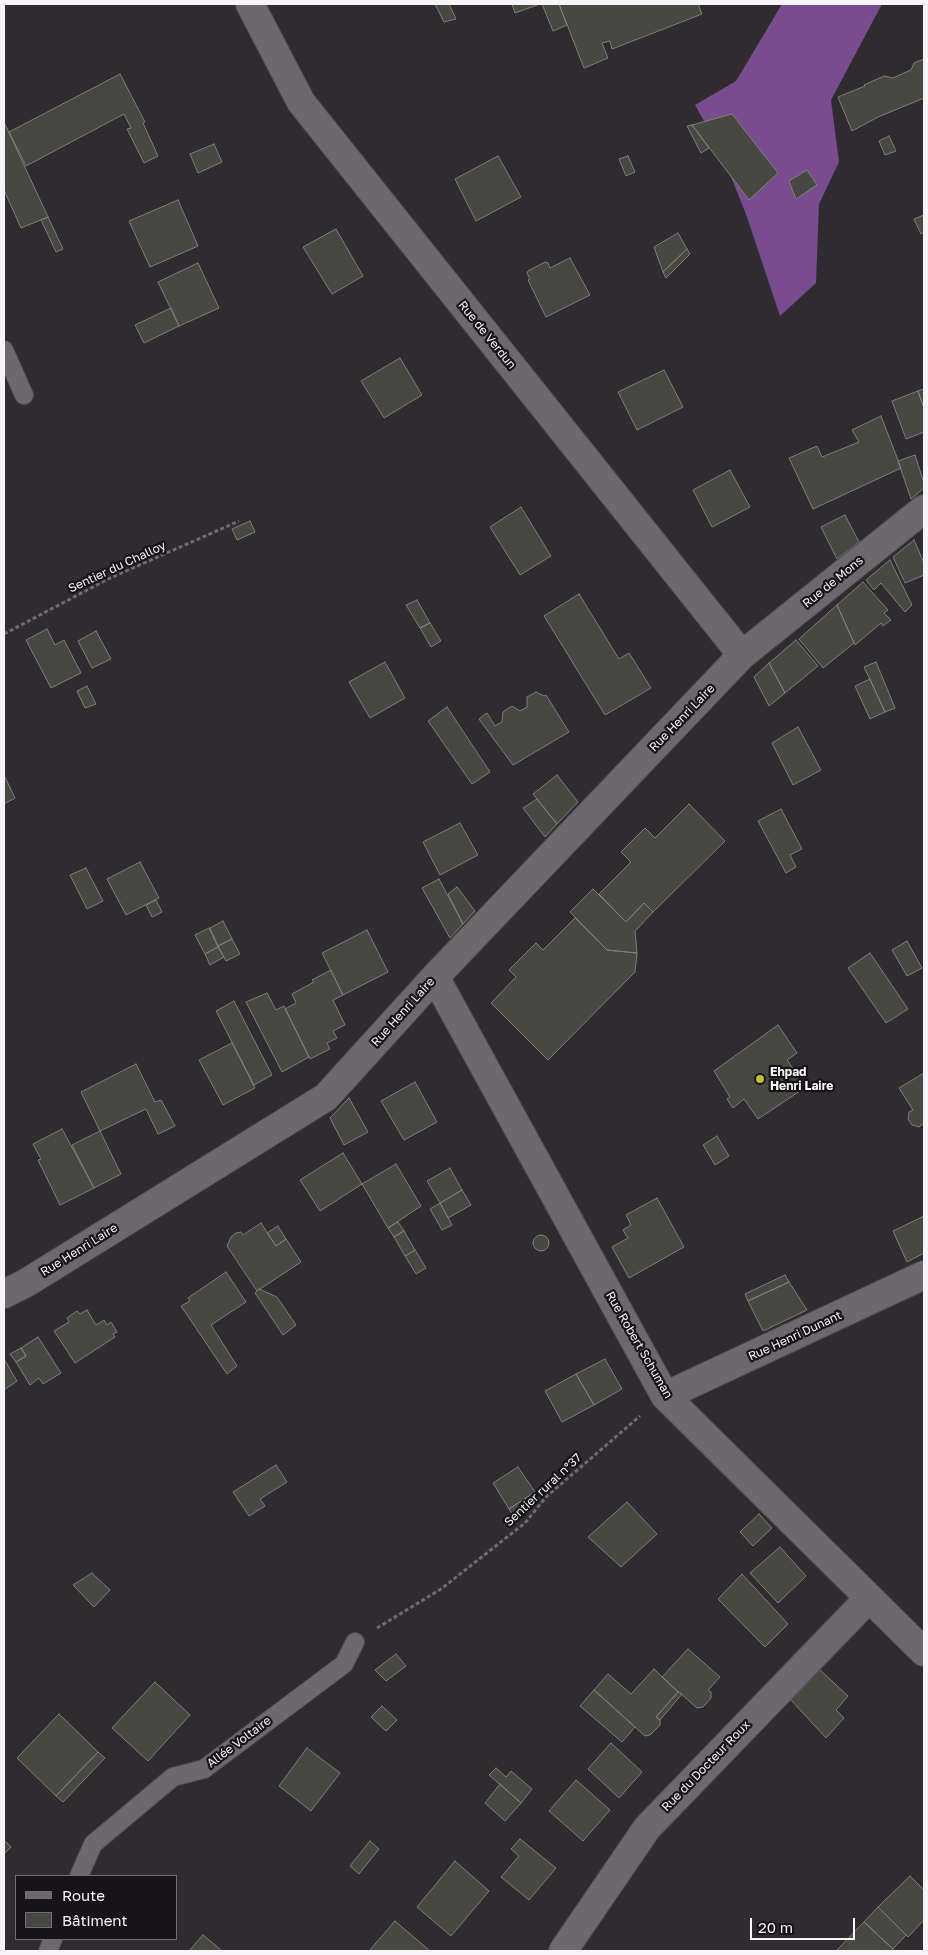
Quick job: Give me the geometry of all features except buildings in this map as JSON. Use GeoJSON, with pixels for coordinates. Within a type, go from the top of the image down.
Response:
{"type":"FeatureCollection","features":[{"type":"Feature","properties":{"kind":"street","name":"Rue de Verdun"},"geometry":{"type":"LineString","coordinates":[[250,4],[301,102],[742,655]]}},
{"type":"Feature","properties":{"kind":"street","name":"Rue de Mons"},"geometry":{"type":"LineString","coordinates":[[742,655],[924,509]]}},
{"type":"Feature","properties":{"kind":"street","name":"Rue Henri Laire"},"geometry":{"type":"LineString","coordinates":[[4,1294],[26,1283],[326,1097],[435,977],[742,655]]}},
{"type":"Feature","properties":{"kind":"street","name":"Rue Robert Schuman"},"geometry":{"type":"LineString","coordinates":[[435,977],[665,1396],[924,1652]]}},
{"type":"Feature","properties":{"kind":"street","name":"Rue Henri Dunant"},"geometry":{"type":"LineString","coordinates":[[665,1396],[924,1275]]}},
{"type":"Feature","properties":{"kind":"street","name":"Rue du Docteur Roux"},"geometry":{"type":"LineString","coordinates":[[563,1951],[647,1828],[869,1598]]}},
{"type":"Feature","properties":{"kind":"lane"},"geometry":{"type":"LineString","coordinates":[[4,350],[24,395]]}},
{"type":"Feature","properties":{"kind":"lane","name":"Allée Voltaire"},"geometry":{"type":"LineString","coordinates":[[79,1875],[93,1844],[173,1777],[204,1769],[344,1664],[355,1642]]}},
{"type":"Feature","properties":{"kind":"path","name":"Sentier du Challoy"},"geometry":{"type":"LineString","coordinates":[[4,634],[108,579],[240,521]]}},
{"type":"Feature","properties":{"kind":"path","name":"Sentier rural n°37"},"geometry":{"type":"LineString","coordinates":[[355,1642],[440,1589],[525,1523],[546,1497],[665,1396]]}},
{"type":"Feature","properties":{"kind":"shaded area"},"geometry":{"type":"Polygon","coordinates":[[[782,4],[882,4],[831,100],[839,162],[819,204],[816,283],[780,316],[747,217],[720,149],[695,105],[736,81],[782,4]]]}},
{"type":"Feature","properties":{"kind":"place","name":"Ehpad Henri Laire"},"geometry":{"type":"Point","coordinates":[760,1079]}}]}
